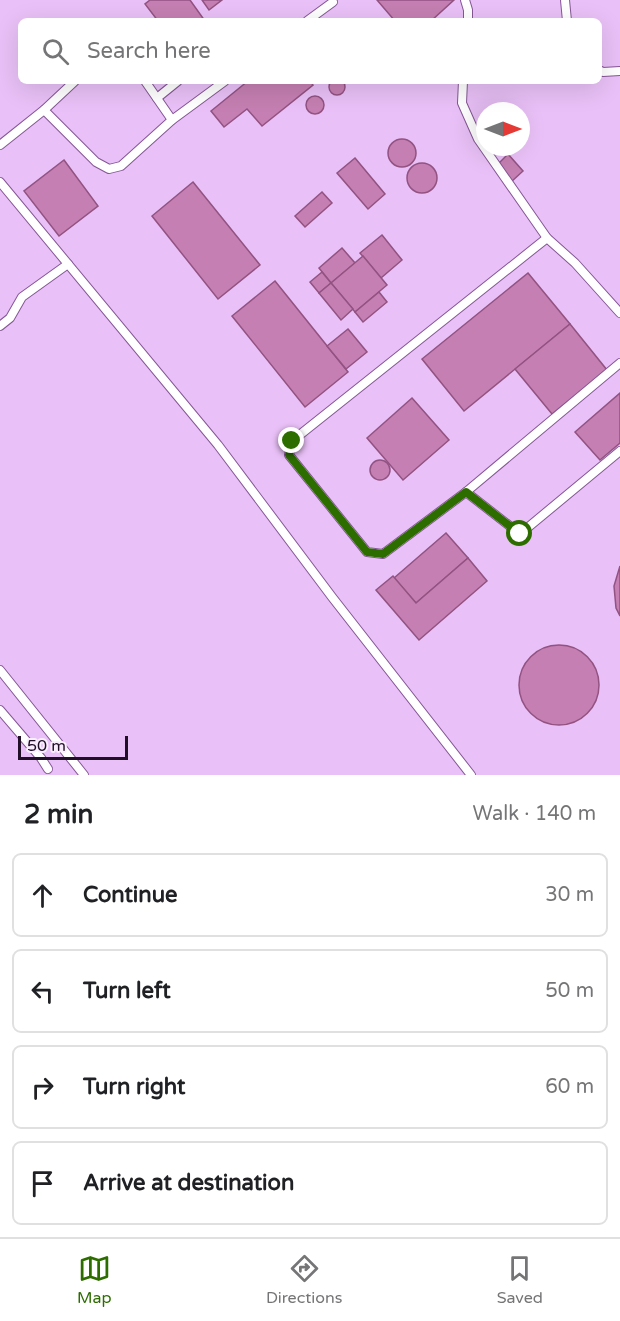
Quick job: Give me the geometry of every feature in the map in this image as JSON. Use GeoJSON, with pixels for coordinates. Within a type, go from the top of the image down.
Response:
{"type":"FeatureCollection","features":[{"type":"Feature","properties":{"kind":"lane"},"geometry":{"type":"LineString","coordinates":[[465,0],[468,18]]}},
{"type":"Feature","properties":{"kind":"lane"},"geometry":{"type":"LineString","coordinates":[[565,0],[567,18]]}},
{"type":"Feature","properties":{"kind":"lane"},"geometry":{"type":"LineString","coordinates":[[311,18],[333,2]]}},
{"type":"Feature","properties":{"kind":"lane"},"geometry":{"type":"LineString","coordinates":[[602,72],[620,71]]}},
{"type":"Feature","properties":{"kind":"lane"},"geometry":{"type":"LineString","coordinates":[[0,145],[44,110],[72,84]]}},
{"type":"Feature","properties":{"kind":"lane"},"geometry":{"type":"LineString","coordinates":[[147,84],[172,120]]}},
{"type":"Feature","properties":{"kind":"lane"},"geometry":{"type":"LineString","coordinates":[[157,98],[174,84]]}},
{"type":"Feature","properties":{"kind":"lane"},"geometry":{"type":"LineString","coordinates":[[44,110],[96,162],[109,169],[121,166],[172,120],[221,84]]}},
{"type":"Feature","properties":{"kind":"lane"},"geometry":{"type":"LineString","coordinates":[[462,84],[462,103],[477,139],[547,238],[575,263],[620,313]]}},
{"type":"Feature","properties":{"kind":"lane"},"geometry":{"type":"LineString","coordinates":[[0,182],[218,445],[332,597],[471,775]]}},
{"type":"Feature","properties":{"kind":"lane"},"geometry":{"type":"LineString","coordinates":[[547,238],[292,441],[289,455],[367,552],[383,554],[466,492],[620,363]]}},
{"type":"Feature","properties":{"kind":"lane"},"geometry":{"type":"LineString","coordinates":[[0,326],[9,318],[22,297],[68,264]]}},
{"type":"Feature","properties":{"kind":"lane"},"geometry":{"type":"LineString","coordinates":[[466,492],[520,534],[620,451]]}},
{"type":"Feature","properties":{"kind":"lane"},"geometry":{"type":"LineString","coordinates":[[0,670],[84,775]]}},
{"type":"Feature","properties":{"kind":"lane"},"geometry":{"type":"LineString","coordinates":[[0,710],[48,769]]}},
{"type":"Feature","properties":{"kind":"building"},"geometry":{"type":"Polygon","coordinates":[[[150,0],[190,0],[203,18],[156,18],[145,4],[150,0]]]}},
{"type":"Feature","properties":{"kind":"building"},"geometry":{"type":"Polygon","coordinates":[[[202,0],[222,0],[209,10],[202,0]]]}},
{"type":"Feature","properties":{"kind":"building"},"geometry":{"type":"Polygon","coordinates":[[[377,0],[454,0],[434,18],[392,18],[377,0]]]}},
{"type":"Feature","properties":{"kind":"building"},"geometry":{"type":"Polygon","coordinates":[[[244,84],[313,85],[262,126],[247,109],[224,127],[211,111],[244,84]]]}},
{"type":"Feature","properties":{"kind":"building"},"geometry":{"type":"Polygon","coordinates":[[[330,84],[344,84],[344,90],[337,95],[329,87],[330,84]]]}},
{"type":"Feature","properties":{"kind":"building"},"geometry":{"type":"Polygon","coordinates":[[[315,96],[321,99],[324,105],[321,111],[315,114],[309,111],[306,105],[309,99],[315,96]]]}},
{"type":"Feature","properties":{"kind":"building"},"geometry":{"type":"Polygon","coordinates":[[[402,139],[412,143],[416,153],[412,163],[402,167],[392,163],[388,153],[392,143],[402,139]]]}},
{"type":"Feature","properties":{"kind":"building"},"geometry":{"type":"Polygon","coordinates":[[[506,156],[510,156],[523,171],[510,183],[497,165],[506,156]]]}},
{"type":"Feature","properties":{"kind":"building"},"geometry":{"type":"Polygon","coordinates":[[[355,158],[385,194],[368,209],[337,173],[355,158]]]}},
{"type":"Feature","properties":{"kind":"building"},"geometry":{"type":"Polygon","coordinates":[[[64,160],[98,206],[59,236],[24,191],[64,160]]]}},
{"type":"Feature","properties":{"kind":"building"},"geometry":{"type":"Polygon","coordinates":[[[422,163],[432,168],[437,178],[432,188],[422,193],[412,188],[407,178],[412,168],[422,163]]]}},
{"type":"Feature","properties":{"kind":"building"},"geometry":{"type":"Polygon","coordinates":[[[193,182],[260,265],[218,299],[152,216],[193,182]]]}},
{"type":"Feature","properties":{"kind":"building"},"geometry":{"type":"Polygon","coordinates":[[[322,192],[332,203],[305,227],[295,216],[322,192]]]}},
{"type":"Feature","properties":{"kind":"building"},"geometry":{"type":"Polygon","coordinates":[[[382,235],[402,260],[381,278],[360,253],[382,235]]]}},
{"type":"Feature","properties":{"kind":"building"},"geometry":{"type":"Polygon","coordinates":[[[342,248],[355,263],[331,283],[319,268],[342,248]]]}},
{"type":"Feature","properties":{"kind":"building"},"geometry":{"type":"Polygon","coordinates":[[[363,256],[387,285],[355,312],[331,283],[363,256]]]}},
{"type":"Feature","properties":{"kind":"building"},"geometry":{"type":"Polygon","coordinates":[[[322,272],[331,283],[319,293],[310,282],[322,272]]]}},
{"type":"Feature","properties":{"kind":"building"},"geometry":{"type":"Polygon","coordinates":[[[528,273],[570,324],[464,411],[422,359],[528,273]]]}},
{"type":"Feature","properties":{"kind":"building"},"geometry":{"type":"Polygon","coordinates":[[[275,281],[348,372],[305,407],[232,316],[275,281]]]}},
{"type":"Feature","properties":{"kind":"building"},"geometry":{"type":"Polygon","coordinates":[[[331,283],[353,309],[341,320],[319,293],[331,283]]]}},
{"type":"Feature","properties":{"kind":"building"},"geometry":{"type":"Polygon","coordinates":[[[379,292],[387,302],[363,322],[355,312],[379,292]]]}},
{"type":"Feature","properties":{"kind":"building"},"geometry":{"type":"Polygon","coordinates":[[[570,324],[607,370],[552,414],[515,369],[570,324]]]}},
{"type":"Feature","properties":{"kind":"building"},"geometry":{"type":"Polygon","coordinates":[[[348,329],[367,352],[346,369],[327,346],[348,329]]]}},
{"type":"Feature","properties":{"kind":"building"},"geometry":{"type":"Polygon","coordinates":[[[620,393],[620,443],[600,460],[575,432],[620,393]]]}},
{"type":"Feature","properties":{"kind":"building"},"geometry":{"type":"Polygon","coordinates":[[[412,398],[449,440],[403,480],[367,438],[412,398]]]}},
{"type":"Feature","properties":{"kind":"building"},"geometry":{"type":"Polygon","coordinates":[[[380,460],[387,463],[390,470],[387,477],[380,480],[373,477],[370,470],[373,463],[380,460]]]}},
{"type":"Feature","properties":{"kind":"building"},"geometry":{"type":"Polygon","coordinates":[[[446,533],[468,558],[416,603],[394,578],[446,533]]]}},
{"type":"Feature","properties":{"kind":"building"},"geometry":{"type":"Polygon","coordinates":[[[468,558],[487,581],[419,640],[376,590],[393,576],[416,603],[468,558]]]}},
{"type":"Feature","properties":{"kind":"building"},"geometry":{"type":"Polygon","coordinates":[[[620,566],[620,616],[616,608],[614,586],[620,566]]]}},
{"type":"Feature","properties":{"kind":"building"},"geometry":{"type":"Polygon","coordinates":[[[559,645],[574,648],[587,657],[596,670],[599,685],[596,700],[587,713],[574,722],[559,725],[544,722],[531,713],[522,700],[519,685],[522,670],[531,657],[544,648],[559,645]]]}},
{"type":"Feature","properties":{"kind":"route"},"geometry":{"type":"LineString","coordinates":[[292,441],[289,455],[367,552],[383,554],[466,492],[520,534]]}}]}
